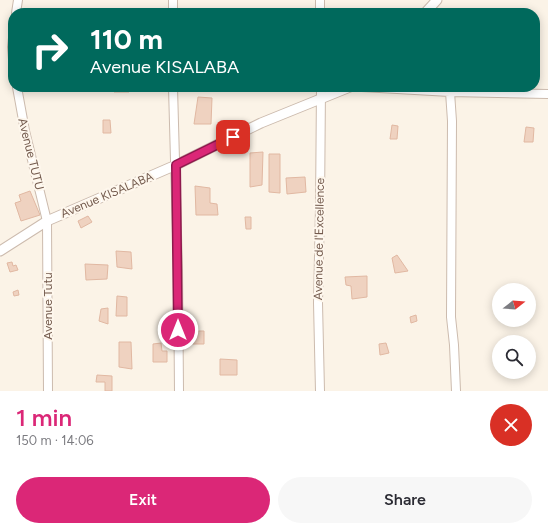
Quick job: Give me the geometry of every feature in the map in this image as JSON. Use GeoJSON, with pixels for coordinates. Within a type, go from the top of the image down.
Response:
{"type":"FeatureCollection","features":[{"type":"Feature","properties":{"kind":"street"},"geometry":{"type":"LineString","coordinates":[[430,8],[437,0]]}},
{"type":"Feature","properties":{"kind":"street","name":"Avenue TUTU"},"geometry":{"type":"LineString","coordinates":[[18,92],[24,125],[47,221]]}},
{"type":"Feature","properties":{"kind":"street"},"geometry":{"type":"LineString","coordinates":[[173,92],[176,165],[179,391]]}},
{"type":"Feature","properties":{"kind":"street","name":"Avenue de l'Excellence"},"geometry":{"type":"LineString","coordinates":[[320,391],[318,303],[321,92]]}},
{"type":"Feature","properties":{"kind":"street","name":"Avenue KISALABA"},"geometry":{"type":"LineString","coordinates":[[0,251],[47,221],[176,165],[261,123],[338,92]]}},
{"type":"Feature","properties":{"kind":"street"},"geometry":{"type":"LineString","coordinates":[[456,391],[451,316],[452,120],[450,92],[548,94]]}},
{"type":"Feature","properties":{"kind":"street","name":"Avenue Tutu"},"geometry":{"type":"LineString","coordinates":[[47,221],[48,391]]}},
{"type":"Feature","properties":{"kind":"building"},"geometry":{"type":"Polygon","coordinates":[[[198,97],[212,98],[211,124],[194,124],[198,97]]]}},
{"type":"Feature","properties":{"kind":"building"},"geometry":{"type":"Polygon","coordinates":[[[103,120],[110,120],[111,133],[103,133],[103,120]]]}},
{"type":"Feature","properties":{"kind":"building"},"geometry":{"type":"Polygon","coordinates":[[[392,125],[398,126],[397,139],[390,139],[392,125]]]}},
{"type":"Feature","properties":{"kind":"building"},"geometry":{"type":"Polygon","coordinates":[[[526,127],[534,128],[533,142],[524,142],[526,127]]]}},
{"type":"Feature","properties":{"kind":"building"},"geometry":{"type":"Polygon","coordinates":[[[263,152],[262,185],[250,187],[250,153],[263,152]]]}},
{"type":"Feature","properties":{"kind":"building"},"geometry":{"type":"Polygon","coordinates":[[[269,154],[280,154],[280,193],[269,192],[269,154]]]}},
{"type":"Feature","properties":{"kind":"building"},"geometry":{"type":"Polygon","coordinates":[[[305,177],[306,192],[287,194],[286,178],[305,177]]]}},
{"type":"Feature","properties":{"kind":"building"},"geometry":{"type":"Polygon","coordinates":[[[195,186],[210,188],[210,203],[217,204],[218,215],[196,215],[195,186]]]}},
{"type":"Feature","properties":{"kind":"building"},"geometry":{"type":"Polygon","coordinates":[[[30,191],[40,215],[21,221],[15,203],[21,201],[19,195],[30,191]]]}},
{"type":"Feature","properties":{"kind":"building"},"geometry":{"type":"Polygon","coordinates":[[[88,216],[92,222],[81,228],[78,221],[88,216]]]}},
{"type":"Feature","properties":{"kind":"building"},"geometry":{"type":"Polygon","coordinates":[[[245,217],[251,217],[251,229],[246,229],[245,217]]]}},
{"type":"Feature","properties":{"kind":"building"},"geometry":{"type":"Polygon","coordinates":[[[116,251],[131,252],[132,269],[117,267],[116,251]]]}},
{"type":"Feature","properties":{"kind":"building"},"geometry":{"type":"Polygon","coordinates":[[[397,255],[408,271],[395,273],[392,258],[397,255]]]}},
{"type":"Feature","properties":{"kind":"building"},"geometry":{"type":"Polygon","coordinates":[[[12,262],[13,266],[16,265],[18,270],[10,272],[7,263],[12,262]]]}},
{"type":"Feature","properties":{"kind":"building"},"geometry":{"type":"Polygon","coordinates":[[[85,264],[108,265],[107,279],[86,280],[85,264]]]}},
{"type":"Feature","properties":{"kind":"building"},"geometry":{"type":"Polygon","coordinates":[[[367,276],[367,297],[352,299],[351,286],[346,285],[345,277],[367,276]]]}},
{"type":"Feature","properties":{"kind":"building"},"geometry":{"type":"Polygon","coordinates":[[[18,290],[19,295],[14,296],[13,292],[18,290]]]}},
{"type":"Feature","properties":{"kind":"building"},"geometry":{"type":"Polygon","coordinates":[[[117,296],[127,297],[127,316],[116,316],[117,296]]]}},
{"type":"Feature","properties":{"kind":"building"},"geometry":{"type":"Polygon","coordinates":[[[108,308],[108,324],[99,321],[101,309],[108,308]]]}},
{"type":"Feature","properties":{"kind":"building"},"geometry":{"type":"Polygon","coordinates":[[[416,315],[417,321],[411,323],[410,317],[416,315]]]}},
{"type":"Feature","properties":{"kind":"building"},"geometry":{"type":"Polygon","coordinates":[[[190,331],[204,331],[204,344],[191,344],[190,331]]]}},
{"type":"Feature","properties":{"kind":"building"},"geometry":{"type":"Polygon","coordinates":[[[119,342],[131,342],[132,369],[119,367],[119,342]]]}},
{"type":"Feature","properties":{"kind":"building"},"geometry":{"type":"Polygon","coordinates":[[[161,343],[162,351],[167,351],[167,362],[153,362],[153,344],[161,343]]]}},
{"type":"Feature","properties":{"kind":"building"},"geometry":{"type":"Polygon","coordinates":[[[386,343],[389,353],[380,355],[379,344],[386,343]]]}},
{"type":"Feature","properties":{"kind":"building"},"geometry":{"type":"Polygon","coordinates":[[[220,359],[237,360],[237,375],[220,375],[220,359]]]}},
{"type":"Feature","properties":{"kind":"building"},"geometry":{"type":"Polygon","coordinates":[[[97,375],[112,376],[112,391],[105,391],[105,382],[96,382],[97,375]]]}},
{"type":"Feature","properties":{"kind":"route"},"geometry":{"type":"LineString","coordinates":[[178,330],[176,165],[233,137]]}}]}
